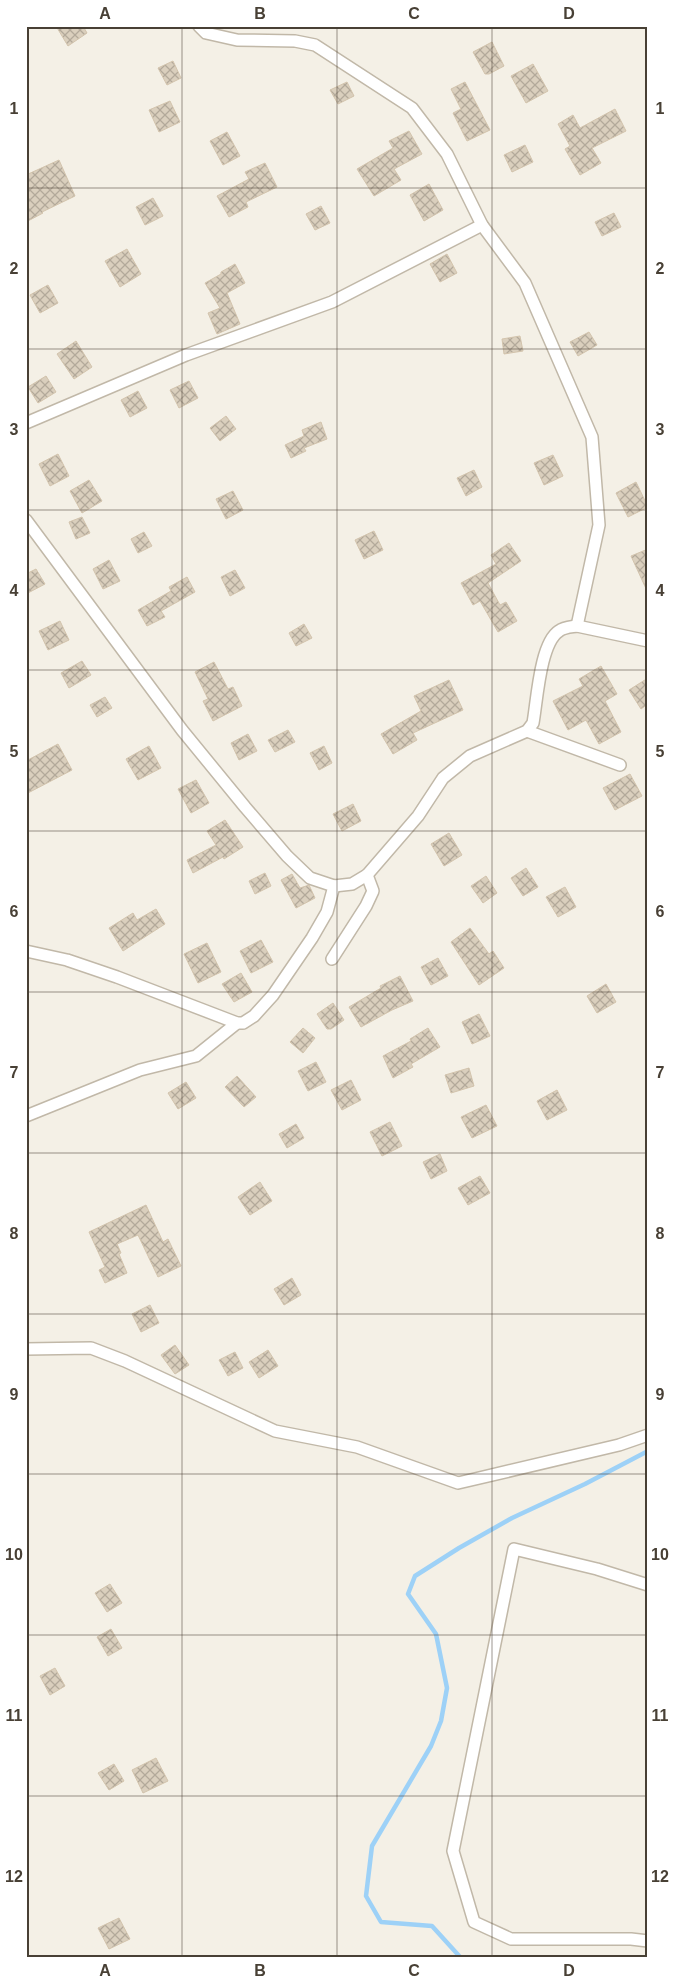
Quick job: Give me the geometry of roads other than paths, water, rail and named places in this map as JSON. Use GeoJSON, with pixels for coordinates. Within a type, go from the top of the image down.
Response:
{"type":"FeatureCollection","features":[{"type":"Feature","properties":{"kind":"street"},"geometry":{"type":"LineString","coordinates":[[199,26],[206,33],[237,40],[295,41],[315,45],[412,108],[447,154],[482,226],[526,283],[592,437],[599,525],[577,626]]}},
{"type":"Feature","properties":{"kind":"street"},"geometry":{"type":"LineString","coordinates":[[26,423],[186,354],[332,302],[482,226]]}},
{"type":"Feature","properties":{"kind":"street"},"geometry":{"type":"LineString","coordinates":[[26,520],[182,730],[245,807],[287,856],[310,878],[334,886],[352,884],[367,875],[418,816],[443,778],[470,756],[527,731],[533,722],[546,648],[558,631],[567,627],[577,626],[648,640]]}},
{"type":"Feature","properties":{"kind":"street"},"geometry":{"type":"LineString","coordinates":[[527,731],[620,764]]}},
{"type":"Feature","properties":{"kind":"street"},"geometry":{"type":"LineString","coordinates":[[332,959],[366,906],[373,891],[367,875]]}},
{"type":"Feature","properties":{"kind":"street"},"geometry":{"type":"LineString","coordinates":[[26,1116],[140,1070],[196,1056],[237,1024],[243,1023],[254,1016],[273,995],[312,938],[327,912],[334,886]]}},
{"type":"Feature","properties":{"kind":"street"},"geometry":{"type":"LineString","coordinates":[[26,951],[68,960],[117,976],[237,1024]]}},
{"type":"Feature","properties":{"kind":"street"},"geometry":{"type":"LineString","coordinates":[[26,1349],[91,1348],[126,1361],[275,1431],[357,1447],[458,1483],[619,1445],[648,1435]]}},
{"type":"Feature","properties":{"kind":"street"},"geometry":{"type":"LineString","coordinates":[[648,1585],[597,1569],[514,1549],[453,1851],[474,1922],[511,1939],[631,1939],[648,1941]]}},
{"type":"Feature","properties":{"kind":"waterway"},"geometry":{"type":"LineString","coordinates":[[461,1958],[432,1926],[381,1922],[366,1896],[372,1846],[431,1746],[441,1721],[447,1688],[436,1634],[408,1594],[415,1576],[459,1548],[512,1518],[585,1484],[648,1451]]}}]}
